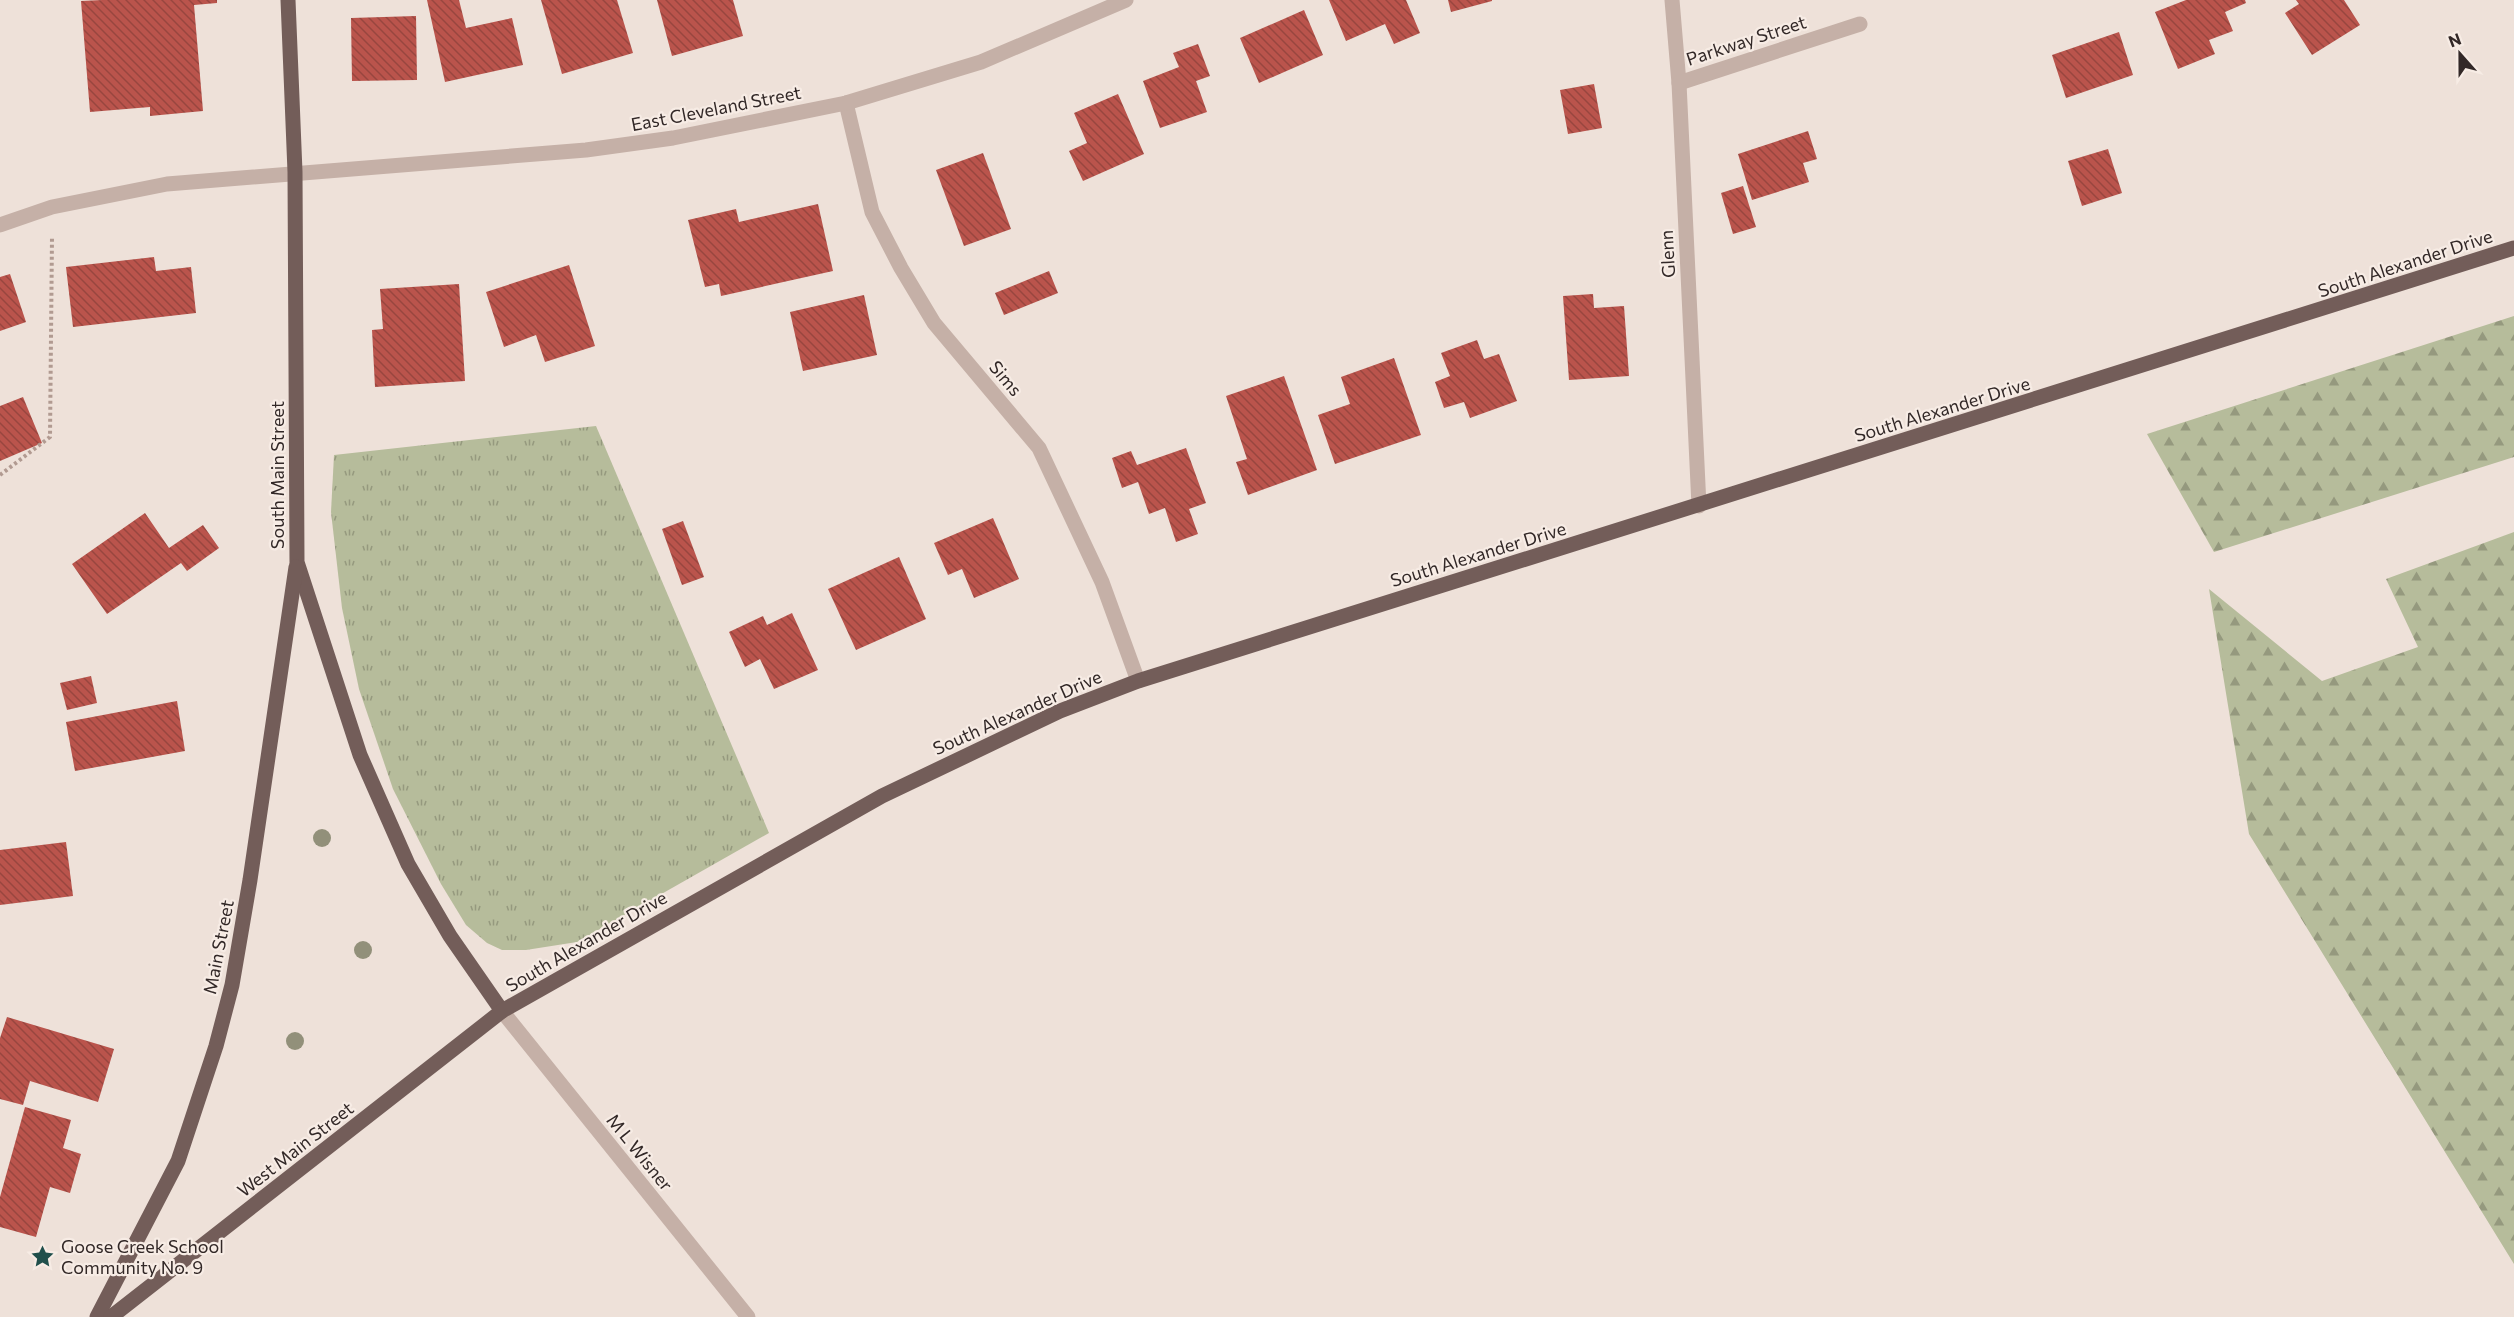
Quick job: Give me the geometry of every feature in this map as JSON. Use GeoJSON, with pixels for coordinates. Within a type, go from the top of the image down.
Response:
{"type":"FeatureCollection","features":[{"type":"Feature","properties":{"kind":"main road","name":"South Main Street"},"geometry":{"type":"LineString","coordinates":[[288,0],[295,172],[297,562],[360,755],[408,864],[450,936],[502,1011]]}},
{"type":"Feature","properties":{"kind":"main road","name":"South Alexander Drive"},"geometry":{"type":"LineString","coordinates":[[502,1011],[882,796],[1060,711],[1138,681],[2514,249]]}},
{"type":"Feature","properties":{"kind":"main road","name":"Main Street"},"geometry":{"type":"LineString","coordinates":[[97,1317],[178,1161],[216,1046],[232,985],[250,880],[297,562]]}},
{"type":"Feature","properties":{"kind":"main road","name":"West Main Street"},"geometry":{"type":"LineString","coordinates":[[111,1317],[502,1011]]}},
{"type":"Feature","properties":{"kind":"street","name":"East Cleveland Street"},"geometry":{"type":"LineString","coordinates":[[0,225],[52,207],[166,184],[586,150],[673,138],[846,103],[981,62],[1126,0]]}},
{"type":"Feature","properties":{"kind":"street","name":"Glenn"},"geometry":{"type":"LineString","coordinates":[[1672,0],[1679,83],[1699,506]]}},
{"type":"Feature","properties":{"kind":"street","name":"Parkway Street"},"geometry":{"type":"LineString","coordinates":[[1679,83],[1860,24]]}},
{"type":"Feature","properties":{"kind":"street","name":"Sims"},"geometry":{"type":"LineString","coordinates":[[846,103],[872,212],[896,259],[934,323],[1039,448],[1102,582],[1138,681]]}},
{"type":"Feature","properties":{"kind":"street","name":"M L Wisner"},"geometry":{"type":"LineString","coordinates":[[502,1011],[748,1317]]}},
{"type":"Feature","properties":{"kind":"path"},"geometry":{"type":"LineString","coordinates":[[0,475],[50,437],[52,207]]}},
{"type":"Feature","properties":{"kind":"green space"},"geometry":{"type":"Polygon","coordinates":[[[2514,316],[2514,457],[2214,552],[2147,434],[2514,316]]]}},
{"type":"Feature","properties":{"kind":"green space"},"geometry":{"type":"Polygon","coordinates":[[[596,426],[769,833],[577,942],[526,950],[502,950],[487,943],[466,925],[441,884],[393,789],[359,689],[342,608],[331,512],[334,455],[596,426]]]}},
{"type":"Feature","properties":{"kind":"green space"},"geometry":{"type":"Polygon","coordinates":[[[2514,532],[2514,1264],[2249,834],[2209,589],[2322,681],[2418,647],[2386,579],[2514,532]]]}},
{"type":"Feature","properties":{"kind":"building"},"geometry":{"type":"Polygon","coordinates":[[[217,0],[217,3],[194,5],[203,111],[150,116],[150,107],[90,112],[81,1],[217,0]]]}},
{"type":"Feature","properties":{"kind":"building"},"geometry":{"type":"Polygon","coordinates":[[[427,0],[459,0],[466,28],[512,18],[523,65],[445,82],[427,0]]]}},
{"type":"Feature","properties":{"kind":"building"},"geometry":{"type":"Polygon","coordinates":[[[541,0],[617,0],[633,53],[562,74],[541,0]]]}},
{"type":"Feature","properties":{"kind":"building"},"geometry":{"type":"Polygon","coordinates":[[[657,0],[733,0],[743,36],[672,56],[657,0]]]}},
{"type":"Feature","properties":{"kind":"building"},"geometry":{"type":"Polygon","coordinates":[[[1329,0],[1406,0],[1420,33],[1394,44],[1385,24],[1346,41],[1329,0]]]}},
{"type":"Feature","properties":{"kind":"building"},"geometry":{"type":"Polygon","coordinates":[[[1448,0],[1492,0],[1492,1],[1451,12],[1448,0]]]}},
{"type":"Feature","properties":{"kind":"building"},"geometry":{"type":"Polygon","coordinates":[[[2186,0],[2245,0],[2246,3],[2225,12],[2233,31],[2209,40],[2215,54],[2178,69],[2155,12],[2186,0]]]}},
{"type":"Feature","properties":{"kind":"building"},"geometry":{"type":"Polygon","coordinates":[[[2296,0],[2344,0],[2360,25],[2312,55],[2285,13],[2299,4],[2296,0]]]}},
{"type":"Feature","properties":{"kind":"building"},"geometry":{"type":"Polygon","coordinates":[[[1304,10],[1323,55],[1259,83],[1240,38],[1304,10]]]}},
{"type":"Feature","properties":{"kind":"building"},"geometry":{"type":"Polygon","coordinates":[[[416,16],[417,80],[352,81],[351,18],[416,16]]]}},
{"type":"Feature","properties":{"kind":"building"},"geometry":{"type":"Polygon","coordinates":[[[2119,32],[2133,75],[2066,98],[2052,55],[2119,32]]]}},
{"type":"Feature","properties":{"kind":"building"},"geometry":{"type":"Polygon","coordinates":[[[1198,44],[1210,76],[1196,81],[1207,112],[1160,128],[1143,81],[1179,67],[1173,53],[1198,44]]]}},
{"type":"Feature","properties":{"kind":"building"},"geometry":{"type":"Polygon","coordinates":[[[1594,84],[1602,128],[1568,134],[1560,90],[1594,84]]]}},
{"type":"Feature","properties":{"kind":"building"},"geometry":{"type":"Polygon","coordinates":[[[1118,94],[1144,154],[1083,181],[1069,151],[1087,143],[1074,113],[1118,94]]]}},
{"type":"Feature","properties":{"kind":"building"},"geometry":{"type":"Polygon","coordinates":[[[1808,131],[1817,159],[1803,163],[1809,182],[1752,200],[1738,154],[1808,131]]]}},
{"type":"Feature","properties":{"kind":"building"},"geometry":{"type":"Polygon","coordinates":[[[2108,149],[2122,193],[2082,206],[2068,161],[2108,149]]]}},
{"type":"Feature","properties":{"kind":"building"},"geometry":{"type":"Polygon","coordinates":[[[983,153],[1011,229],[964,246],[936,170],[983,153]]]}},
{"type":"Feature","properties":{"kind":"building"},"geometry":{"type":"Polygon","coordinates":[[[1743,186],[1756,227],[1733,234],[1721,193],[1743,186]]]}},
{"type":"Feature","properties":{"kind":"building"},"geometry":{"type":"Polygon","coordinates":[[[818,204],[833,271],[721,296],[719,284],[705,287],[688,220],[736,209],[739,222],[818,204]]]}},
{"type":"Feature","properties":{"kind":"building"},"geometry":{"type":"Polygon","coordinates":[[[154,257],[156,271],[191,267],[196,313],[73,327],[66,267],[154,257]]]}},
{"type":"Feature","properties":{"kind":"building"},"geometry":{"type":"Polygon","coordinates":[[[569,265],[595,346],[545,362],[536,335],[504,347],[486,292],[569,265]]]}},
{"type":"Feature","properties":{"kind":"building"},"geometry":{"type":"Polygon","coordinates":[[[1049,271],[1058,293],[1004,315],[995,293],[1049,271]]]}},
{"type":"Feature","properties":{"kind":"building"},"geometry":{"type":"Polygon","coordinates":[[[10,274],[26,322],[0,331],[0,277],[10,274]]]}},
{"type":"Feature","properties":{"kind":"building"},"geometry":{"type":"Polygon","coordinates":[[[459,284],[465,381],[375,387],[372,330],[383,329],[380,289],[459,284]]]}},
{"type":"Feature","properties":{"kind":"building"},"geometry":{"type":"Polygon","coordinates":[[[1593,294],[1594,308],[1624,306],[1629,376],[1569,380],[1563,296],[1593,294]]]}},
{"type":"Feature","properties":{"kind":"building"},"geometry":{"type":"Polygon","coordinates":[[[864,295],[877,355],[803,371],[790,312],[864,295]]]}},
{"type":"Feature","properties":{"kind":"building"},"geometry":{"type":"Polygon","coordinates":[[[1477,340],[1484,359],[1499,354],[1517,401],[1470,418],[1464,402],[1444,408],[1435,382],[1450,376],[1441,353],[1477,340]]]}},
{"type":"Feature","properties":{"kind":"building"},"geometry":{"type":"Polygon","coordinates":[[[1394,358],[1421,435],[1335,464],[1318,415],[1350,404],[1341,377],[1394,358]]]}},
{"type":"Feature","properties":{"kind":"building"},"geometry":{"type":"Polygon","coordinates":[[[1284,376],[1317,470],[1248,495],[1236,462],[1247,459],[1226,396],[1284,376]]]}},
{"type":"Feature","properties":{"kind":"building"},"geometry":{"type":"Polygon","coordinates":[[[23,397],[42,443],[0,461],[0,406],[23,397]]]}},
{"type":"Feature","properties":{"kind":"building"},"geometry":{"type":"Polygon","coordinates":[[[1186,448],[1206,503],[1189,509],[1198,534],[1176,542],[1165,508],[1149,514],[1138,482],[1122,488],[1112,458],[1131,451],[1137,465],[1186,448]]]}},
{"type":"Feature","properties":{"kind":"building"},"geometry":{"type":"Polygon","coordinates":[[[145,513],[169,548],[203,525],[219,548],[187,571],[181,563],[107,614],[72,564],[145,513]]]}},
{"type":"Feature","properties":{"kind":"building"},"geometry":{"type":"Polygon","coordinates":[[[993,518],[1019,579],[974,598],[962,569],[948,575],[934,543],[993,518]]]}},
{"type":"Feature","properties":{"kind":"building"},"geometry":{"type":"Polygon","coordinates":[[[683,521],[704,577],[682,585],[662,529],[683,521]]]}},
{"type":"Feature","properties":{"kind":"building"},"geometry":{"type":"Polygon","coordinates":[[[899,557],[926,619],[856,650],[828,589],[899,557]]]}},
{"type":"Feature","properties":{"kind":"building"},"geometry":{"type":"Polygon","coordinates":[[[792,613],[818,670],[774,689],[760,659],[745,667],[729,632],[763,616],[767,625],[792,613]]]}},
{"type":"Feature","properties":{"kind":"building"},"geometry":{"type":"Polygon","coordinates":[[[91,676],[97,703],[67,710],[60,683],[91,676]]]}},
{"type":"Feature","properties":{"kind":"building"},"geometry":{"type":"Polygon","coordinates":[[[177,701],[185,751],[75,771],[66,722],[177,701]]]}},
{"type":"Feature","properties":{"kind":"building"},"geometry":{"type":"Polygon","coordinates":[[[66,842],[73,896],[0,905],[0,850],[66,842]]]}},
{"type":"Feature","properties":{"kind":"building"},"geometry":{"type":"Polygon","coordinates":[[[7,1017],[114,1049],[98,1102],[30,1081],[23,1105],[0,1099],[0,1038],[7,1017]]]}},
{"type":"Feature","properties":{"kind":"building"},"geometry":{"type":"Polygon","coordinates":[[[25,1107],[71,1120],[63,1148],[81,1154],[70,1193],[50,1187],[36,1237],[0,1227],[0,1197],[25,1107]]]}},
{"type":"Feature","properties":{"kind":"place","name":"Goose Creek School Community No. 9"},"geometry":{"type":"Point","coordinates":[43,1256]}}]}
